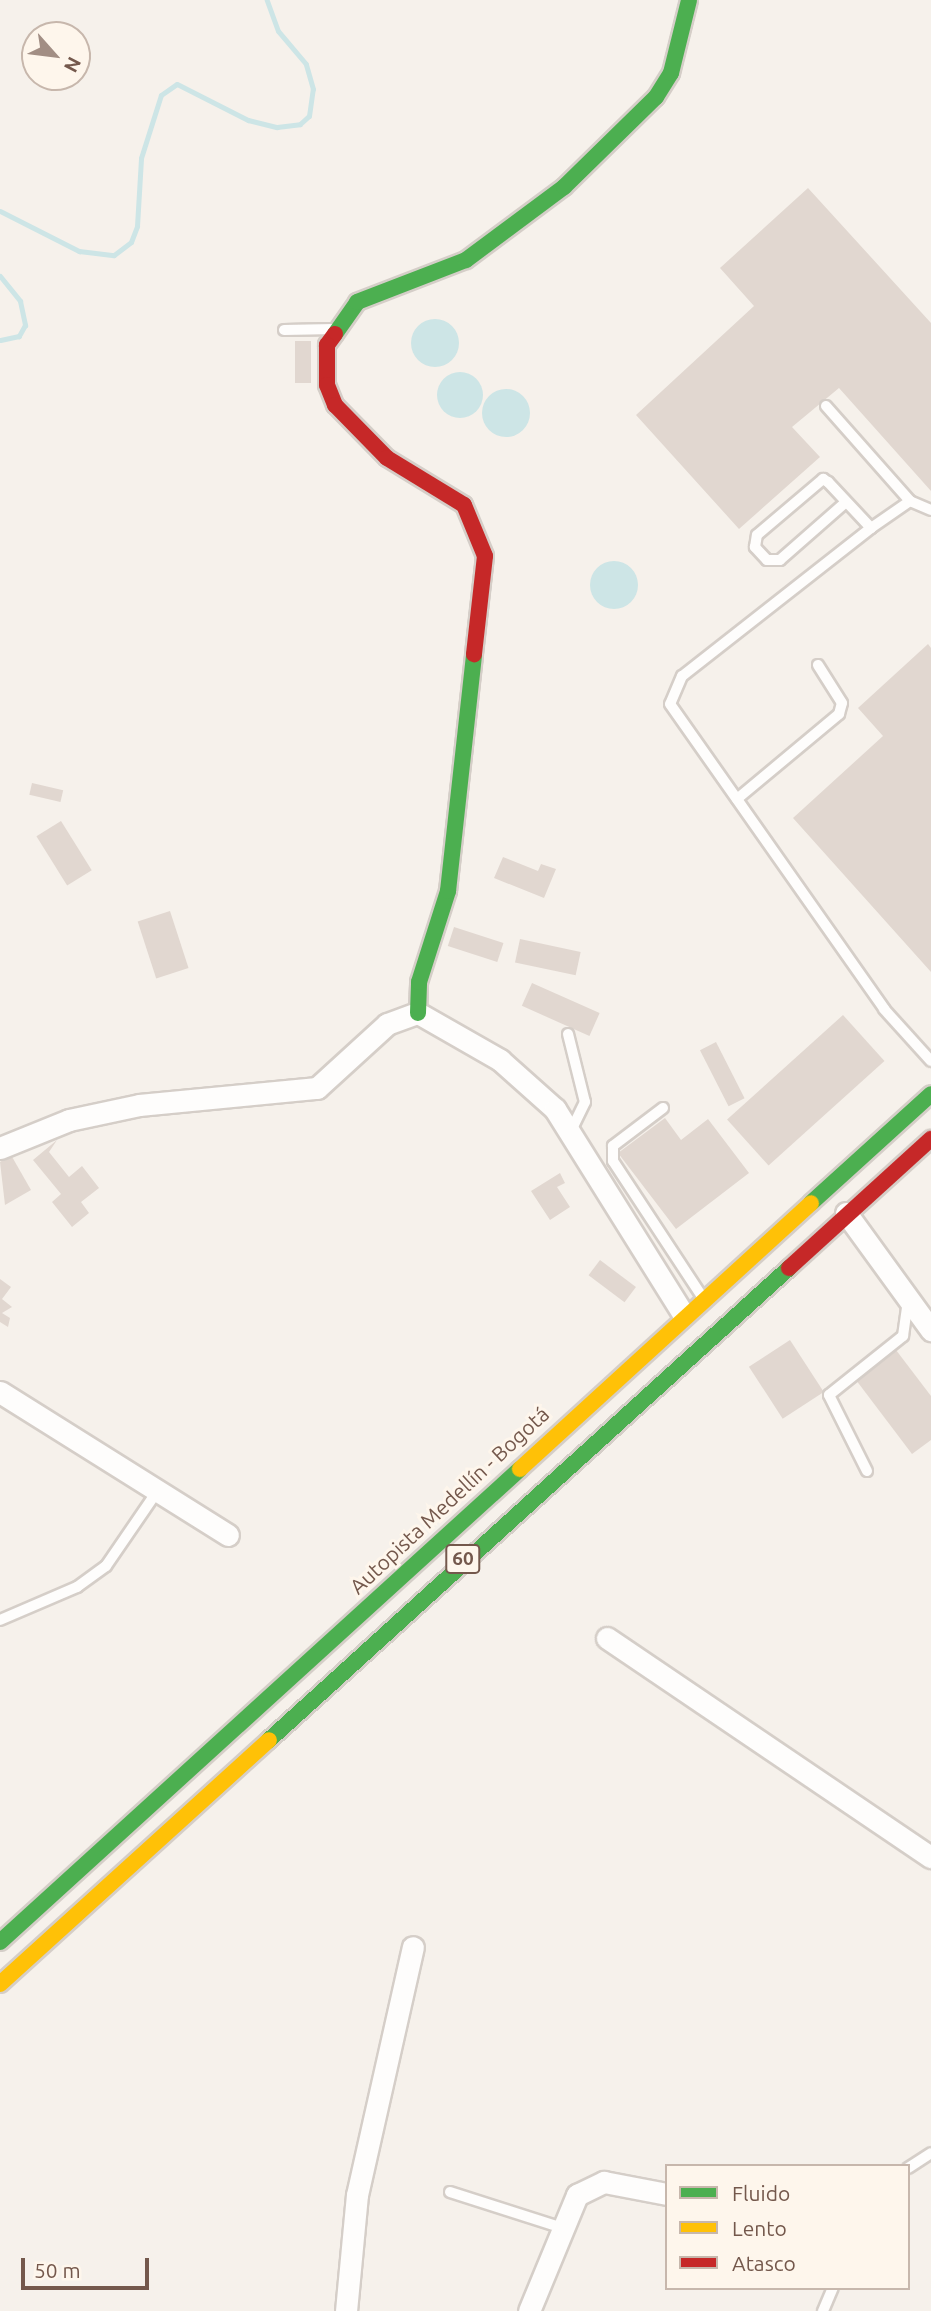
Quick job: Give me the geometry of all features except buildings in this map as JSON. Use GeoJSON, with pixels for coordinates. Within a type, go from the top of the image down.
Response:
{"type":"FeatureCollection","features":[{"type":"Feature","properties":{"kind":"main road"},"geometry":{"type":"LineString","coordinates":[[418,1013],[419,982],[448,891],[485,555],[464,505],[387,458],[335,405],[326,367],[334,328],[374,292],[499,241],[564,187],[656,97],[671,73],[689,0]]}},
{"type":"Feature","properties":{"kind":"main road","name":"Autopista Medellín - Bogotá"},"geometry":{"type":"LineString","coordinates":[[0,1942],[683,1314],[931,1094]]}},
{"type":"Feature","properties":{"kind":"main road","name":"60"},"geometry":{"type":"LineString","coordinates":[[0,1984],[846,1213],[931,1139]]}},
{"type":"Feature","properties":{"kind":"street"},"geometry":{"type":"LineString","coordinates":[[0,1148],[69,1120],[138,1105],[317,1087],[387,1024],[418,1013],[533,1084],[571,1131],[683,1314]]}},
{"type":"Feature","properties":{"kind":"street"},"geometry":{"type":"LineString","coordinates":[[846,1213],[931,1330]]}},
{"type":"Feature","properties":{"kind":"street"},"geometry":{"type":"LineString","coordinates":[[0,1392],[160,1488],[228,1535]]}},
{"type":"Feature","properties":{"kind":"street"},"geometry":{"type":"LineString","coordinates":[[607,1638],[931,1857]]}},
{"type":"Feature","properties":{"kind":"street"},"geometry":{"type":"LineString","coordinates":[[346,2311],[357,2195],[413,1947]]}},
{"type":"Feature","properties":{"kind":"street"},"geometry":{"type":"LineString","coordinates":[[528,2311],[570,2203],[594,2184],[665,2194]]}},
{"type":"Feature","properties":{"kind":"lane"},"geometry":{"type":"LineString","coordinates":[[284,330],[334,328]]}},
{"type":"Feature","properties":{"kind":"lane"},"geometry":{"type":"LineString","coordinates":[[826,406],[910,501],[931,510]]}},
{"type":"Feature","properties":{"kind":"lane"},"geometry":{"type":"LineString","coordinates":[[846,502],[780,559],[767,560],[755,547],[757,535],[817,481],[828,482],[871,528]]}},
{"type":"Feature","properties":{"kind":"lane"},"geometry":{"type":"LineString","coordinates":[[910,501],[871,528],[682,676],[670,704],[884,1009],[931,1060]]}},
{"type":"Feature","properties":{"kind":"lane"},"geometry":{"type":"LineString","coordinates":[[737,799],[839,714],[842,703],[818,665]]}},
{"type":"Feature","properties":{"kind":"lane"},"geometry":{"type":"LineString","coordinates":[[568,1034],[585,1102],[571,1131]]}},
{"type":"Feature","properties":{"kind":"lane"},"geometry":{"type":"LineString","coordinates":[[663,1108],[613,1146],[613,1161],[702,1297]]}},
{"type":"Feature","properties":{"kind":"lane"},"geometry":{"type":"LineString","coordinates":[[867,1471],[829,1395],[905,1332],[908,1299]]}},
{"type":"Feature","properties":{"kind":"lane"},"geometry":{"type":"LineString","coordinates":[[0,1620],[77,1587],[106,1566],[160,1488]]}},
{"type":"Feature","properties":{"kind":"lane"},"geometry":{"type":"LineString","coordinates":[[910,2167],[931,2152]]}},
{"type":"Feature","properties":{"kind":"lane"},"geometry":{"type":"LineString","coordinates":[[450,2192],[560,2227]]}},
{"type":"Feature","properties":{"kind":"lane"},"geometry":{"type":"LineString","coordinates":[[822,2311],[832,2290]]}},
{"type":"Feature","properties":{"kind":"water"},"geometry":{"type":"Polygon","coordinates":[[[435,319],[452,326],[459,343],[452,360],[435,367],[418,360],[411,343],[418,326],[435,319]]]}},
{"type":"Feature","properties":{"kind":"water"},"geometry":{"type":"Polygon","coordinates":[[[460,372],[477,378],[483,395],[477,412],[460,418],[443,412],[437,395],[443,378],[460,372]]]}},
{"type":"Feature","properties":{"kind":"water"},"geometry":{"type":"Polygon","coordinates":[[[506,389],[523,396],[530,413],[523,430],[506,437],[489,430],[482,413],[489,396],[506,389]]]}},
{"type":"Feature","properties":{"kind":"water"},"geometry":{"type":"Polygon","coordinates":[[[614,561],[631,568],[638,585],[631,602],[614,609],[597,602],[590,585],[597,568],[614,561]]]}},
{"type":"Feature","properties":{"kind":"waterway"},"geometry":{"type":"LineString","coordinates":[[0,211],[79,251],[114,255],[131,242],[137,226],[141,158],[161,95],[177,84],[248,120],[277,127],[300,124],[309,116],[313,89],[306,64],[278,31],[267,0]]}},
{"type":"Feature","properties":{"kind":"waterway"},"geometry":{"type":"LineString","coordinates":[[0,276],[20,301],[25,325],[19,336],[0,340]]}},
{"type":"Feature","properties":{"kind":"traffic: fast"},"geometry":{"type":"LineString","coordinates":[[335,334],[357,302],[466,260],[564,187],[656,97],[671,73],[689,0]]}},
{"type":"Feature","properties":{"kind":"traffic: fast"},"geometry":{"type":"LineString","coordinates":[[418,1013],[419,982],[448,891],[474,654]]}},
{"type":"Feature","properties":{"kind":"traffic: fast"},"geometry":{"type":"LineString","coordinates":[[811,1203],[931,1094]]}},
{"type":"Feature","properties":{"kind":"traffic: fast"},"geometry":{"type":"LineString","coordinates":[[269,1740],[789,1268]]}},
{"type":"Feature","properties":{"kind":"traffic: fast"},"geometry":{"type":"LineString","coordinates":[[0,1942],[520,1469]]}},
{"type":"Feature","properties":{"kind":"traffic: slow"},"geometry":{"type":"LineString","coordinates":[[520,1469],[811,1203]]}},
{"type":"Feature","properties":{"kind":"traffic: slow"},"geometry":{"type":"LineString","coordinates":[[0,1984],[269,1740]]}},
{"type":"Feature","properties":{"kind":"traffic: jam"},"geometry":{"type":"LineString","coordinates":[[335,334],[327,345],[327,385],[335,405],[387,458],[464,505],[485,556],[474,654]]}},
{"type":"Feature","properties":{"kind":"traffic: jam"},"geometry":{"type":"LineString","coordinates":[[789,1268],[931,1139]]}}]}
